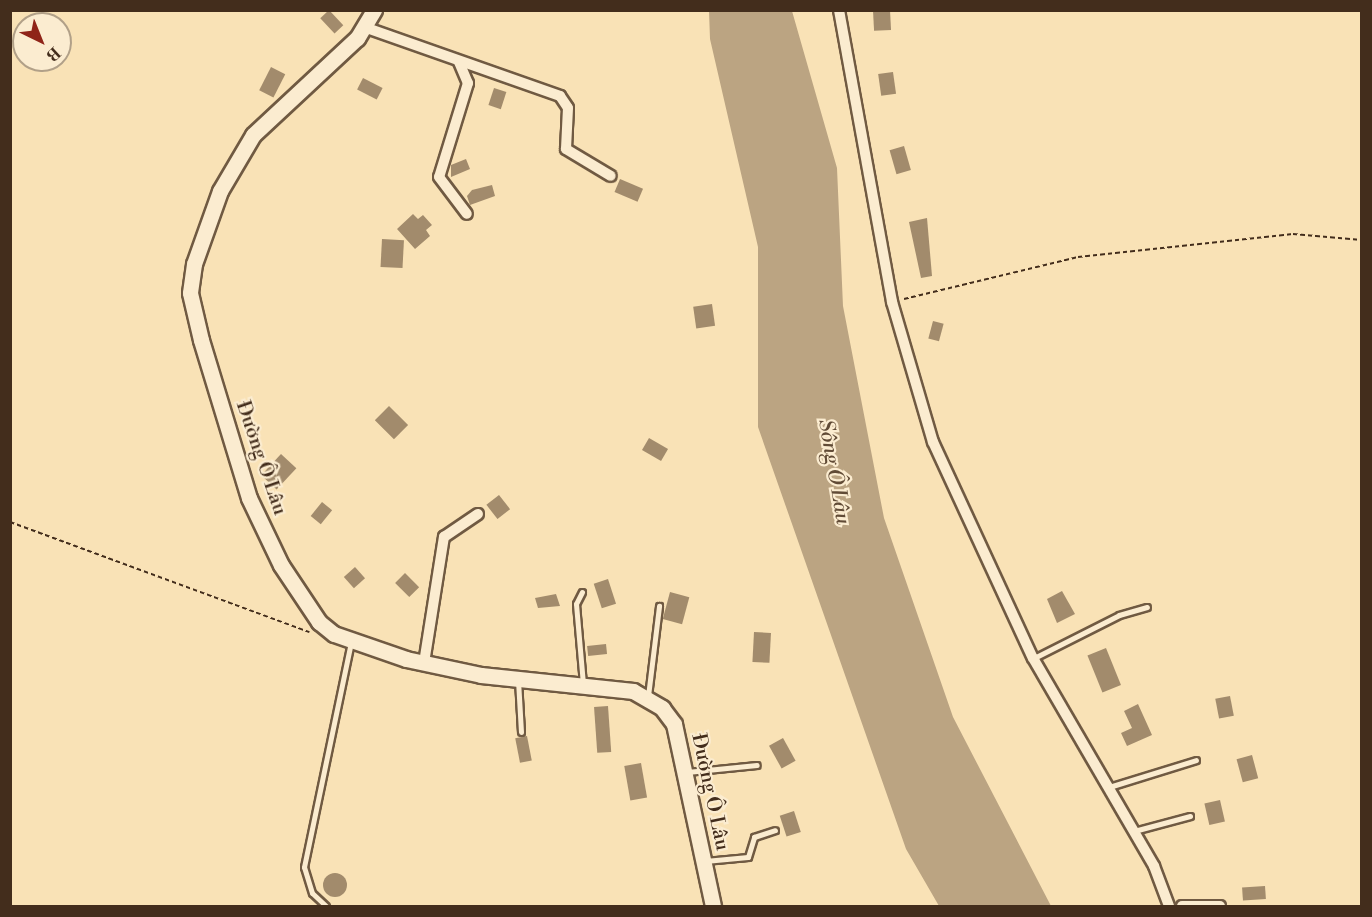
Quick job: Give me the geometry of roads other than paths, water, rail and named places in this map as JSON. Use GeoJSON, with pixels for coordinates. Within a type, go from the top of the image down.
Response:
{"type":"FeatureCollection","features":[{"type":"Feature","properties":{"kind":"main road","name":"Đường Ô Lâu"},"geometry":{"type":"LineString","coordinates":[[374,10],[364,27],[253,135],[206,225],[190,293],[249,498],[281,565],[331,632],[351,642],[424,663],[518,679],[583,685],[648,698],[674,724],[713,906]]}},
{"type":"Feature","properties":{"kind":"street"},"geometry":{"type":"LineString","coordinates":[[839,10],[892,302],[947,481],[1033,658],[1158,874],[1169,906]]}},
{"type":"Feature","properties":{"kind":"street"},"geometry":{"type":"LineString","coordinates":[[364,27],[560,96],[568,108],[566,149],[610,176]]}},
{"type":"Feature","properties":{"kind":"street"},"geometry":{"type":"LineString","coordinates":[[459,62],[468,83],[439,177],[467,214]]}},
{"type":"Feature","properties":{"kind":"street"},"geometry":{"type":"LineString","coordinates":[[424,663],[444,537],[478,514]]}},
{"type":"Feature","properties":{"kind":"street"},"geometry":{"type":"LineString","coordinates":[[1182,906],[1220,906]]}},
{"type":"Feature","properties":{"kind":"lane"},"geometry":{"type":"LineString","coordinates":[[582,592],[576,604],[583,685]]}},
{"type":"Feature","properties":{"kind":"lane"},"geometry":{"type":"LineString","coordinates":[[648,698],[659,606]]}},
{"type":"Feature","properties":{"kind":"lane"},"geometry":{"type":"LineString","coordinates":[[1033,658],[1119,615],[1147,607]]}},
{"type":"Feature","properties":{"kind":"lane"},"geometry":{"type":"LineString","coordinates":[[326,906],[312,893],[304,867],[351,642]]}},
{"type":"Feature","properties":{"kind":"lane"},"geometry":{"type":"LineString","coordinates":[[518,679],[521,732]]}},
{"type":"Feature","properties":{"kind":"lane"},"geometry":{"type":"LineString","coordinates":[[1108,788],[1196,760]]}},
{"type":"Feature","properties":{"kind":"lane"},"geometry":{"type":"LineString","coordinates":[[685,772],[757,765]]}},
{"type":"Feature","properties":{"kind":"lane"},"geometry":{"type":"LineString","coordinates":[[1132,831],[1190,816]]}},
{"type":"Feature","properties":{"kind":"lane"},"geometry":{"type":"LineString","coordinates":[[704,861],[748,857],[754,837],[775,830]]}},
{"type":"Feature","properties":{"kind":"water","name":"Sông Ô Lâu"},"geometry":{"type":"Polygon","coordinates":[[[709,11],[792,11],[837,168],[843,306],[884,518],[953,717],[1051,906],[939,906],[906,849],[758,427],[758,247],[710,39],[709,11]]]}}]}
